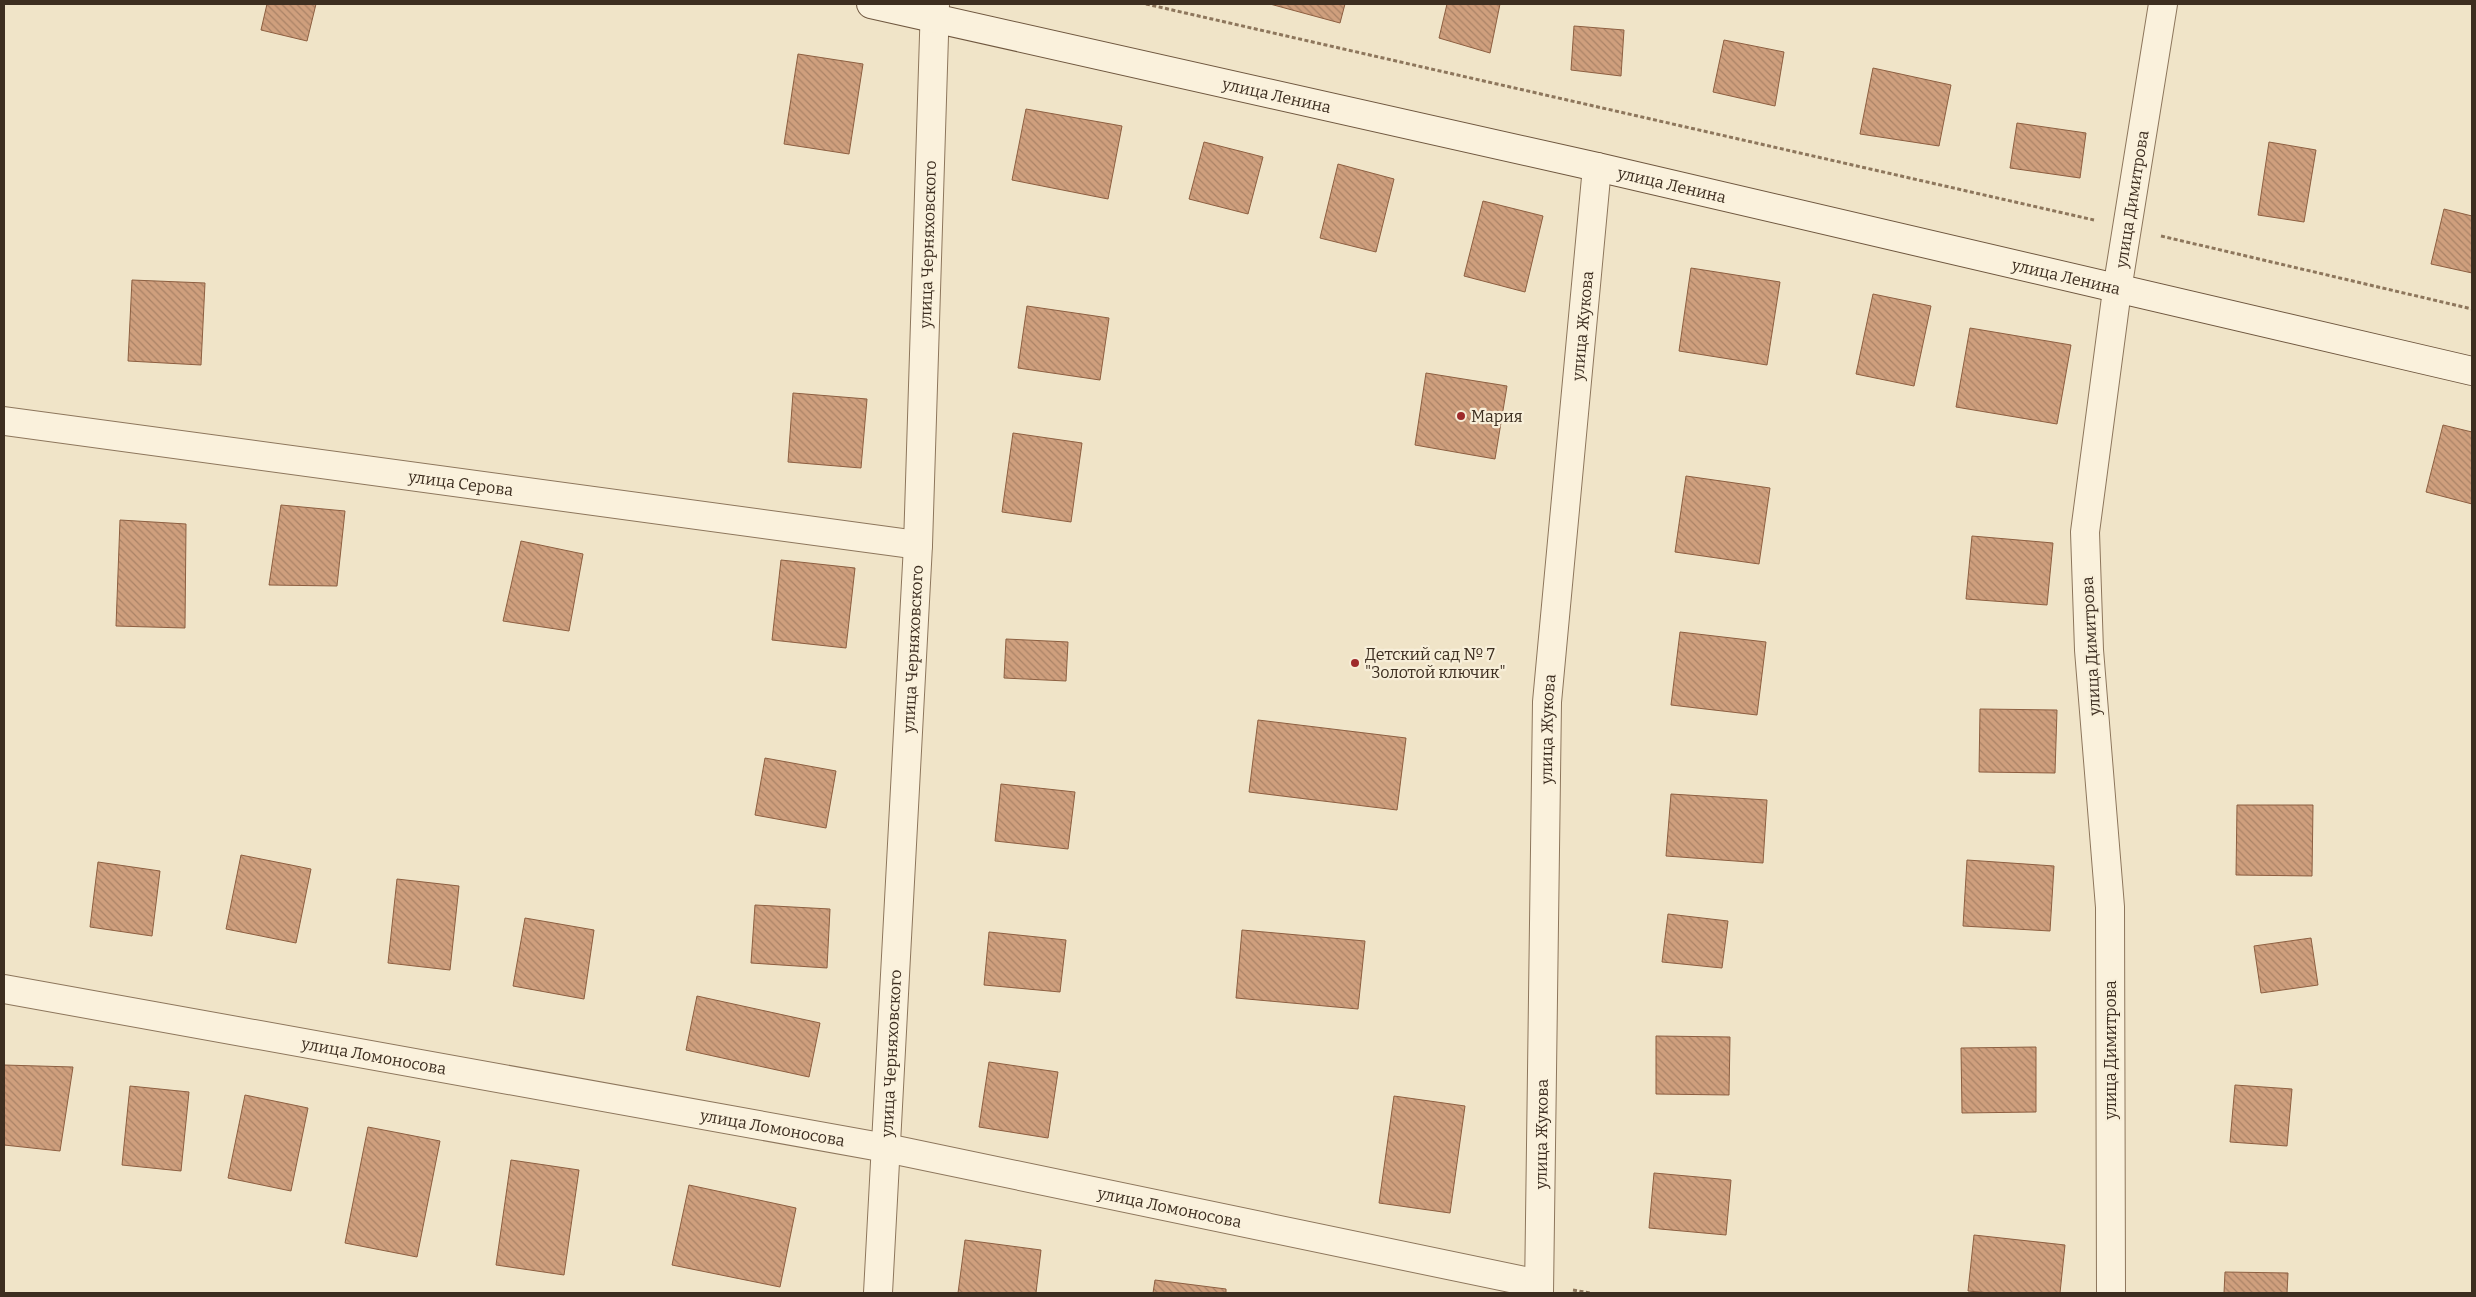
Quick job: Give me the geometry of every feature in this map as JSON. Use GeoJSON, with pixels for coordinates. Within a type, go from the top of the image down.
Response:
{"type":"FeatureCollection","features":[{"type":"Feature","properties":{"kind":"street","name":"улица Ленина"},"geometry":{"type":"LineString","coordinates":[[871,4],[935,10],[2117,290],[2472,371]]}},
{"type":"Feature","properties":{"kind":"street","name":"улица Димитрова"},"geometry":{"type":"LineString","coordinates":[[2111,1293],[2110,907],[2089,650],[2085,532],[2117,290],[2163,4]]}},
{"type":"Feature","properties":{"kind":"street","name":"улица Черняховского"},"geometry":{"type":"LineString","coordinates":[[878,1293],[918,545],[935,10]]}},
{"type":"Feature","properties":{"kind":"street","name":"улица Жукова"},"geometry":{"type":"LineString","coordinates":[[1539,1289],[1547,702],[1597,167]]}},
{"type":"Feature","properties":{"kind":"street","name":"улица Серова"},"geometry":{"type":"LineString","coordinates":[[4,421],[918,545]]}},
{"type":"Feature","properties":{"kind":"street","name":"улица Ломоносова"},"geometry":{"type":"LineString","coordinates":[[4,990],[886,1148],[1539,1289]]}},
{"type":"Feature","properties":{"kind":"path"},"geometry":{"type":"LineString","coordinates":[[1146,4],[2127,228],[2472,309]]}},
{"type":"Feature","properties":{"kind":"building"},"geometry":{"type":"Polygon","coordinates":[[[267,4],[316,4],[307,41],[261,30],[267,4]]]}},
{"type":"Feature","properties":{"kind":"building"},"geometry":{"type":"Polygon","coordinates":[[[1270,4],[1345,4],[1340,23],[1270,4]]]}},
{"type":"Feature","properties":{"kind":"building"},"geometry":{"type":"Polygon","coordinates":[[[1447,4],[1500,4],[1490,53],[1439,38],[1447,4]]]}},
{"type":"Feature","properties":{"kind":"building"},"geometry":{"type":"Polygon","coordinates":[[[1574,26],[1624,30],[1621,76],[1571,70],[1574,26]]]}},
{"type":"Feature","properties":{"kind":"building"},"geometry":{"type":"Polygon","coordinates":[[[1724,40],[1784,52],[1775,106],[1713,92],[1724,40]]]}},
{"type":"Feature","properties":{"kind":"building"},"geometry":{"type":"Polygon","coordinates":[[[798,54],[863,64],[849,154],[784,144],[798,54]]]}},
{"type":"Feature","properties":{"kind":"building"},"geometry":{"type":"Polygon","coordinates":[[[1873,68],[1951,85],[1939,146],[1860,134],[1873,68]]]}},
{"type":"Feature","properties":{"kind":"building"},"geometry":{"type":"Polygon","coordinates":[[[1026,109],[1122,126],[1108,199],[1012,180],[1026,109]]]}},
{"type":"Feature","properties":{"kind":"building"},"geometry":{"type":"Polygon","coordinates":[[[2017,123],[2086,133],[2080,178],[2010,168],[2017,123]]]}},
{"type":"Feature","properties":{"kind":"building"},"geometry":{"type":"Polygon","coordinates":[[[1204,142],[1263,157],[1248,214],[1189,199],[1204,142]]]}},
{"type":"Feature","properties":{"kind":"building"},"geometry":{"type":"Polygon","coordinates":[[[2269,142],[2316,150],[2304,222],[2258,215],[2269,142]]]}},
{"type":"Feature","properties":{"kind":"building"},"geometry":{"type":"Polygon","coordinates":[[[1338,164],[1394,179],[1376,252],[1320,238],[1338,164]]]}},
{"type":"Feature","properties":{"kind":"building"},"geometry":{"type":"Polygon","coordinates":[[[1483,201],[1543,216],[1525,292],[1464,276],[1483,201]]]}},
{"type":"Feature","properties":{"kind":"building"},"geometry":{"type":"Polygon","coordinates":[[[2444,209],[2472,216],[2472,273],[2431,264],[2444,209]]]}},
{"type":"Feature","properties":{"kind":"building"},"geometry":{"type":"Polygon","coordinates":[[[1691,268],[1780,282],[1767,365],[1679,351],[1691,268]]]}},
{"type":"Feature","properties":{"kind":"building"},"geometry":{"type":"Polygon","coordinates":[[[132,280],[205,283],[201,365],[128,361],[132,280]]]}},
{"type":"Feature","properties":{"kind":"building"},"geometry":{"type":"Polygon","coordinates":[[[1873,294],[1931,306],[1914,386],[1856,374],[1873,294]]]}},
{"type":"Feature","properties":{"kind":"building"},"geometry":{"type":"Polygon","coordinates":[[[1027,306],[1109,318],[1100,380],[1018,368],[1027,306]]]}},
{"type":"Feature","properties":{"kind":"building"},"geometry":{"type":"Polygon","coordinates":[[[1970,328],[2071,345],[2057,424],[1956,407],[1970,328]]]}},
{"type":"Feature","properties":{"kind":"building","name":"Мария"},"geometry":{"type":"Polygon","coordinates":[[[1426,373],[1507,386],[1495,459],[1415,445],[1426,373]]]}},
{"type":"Feature","properties":{"kind":"building"},"geometry":{"type":"Polygon","coordinates":[[[793,393],[867,399],[861,468],[788,462],[793,393]]]}},
{"type":"Feature","properties":{"kind":"building"},"geometry":{"type":"Polygon","coordinates":[[[2443,425],[2472,432],[2472,504],[2426,492],[2443,425]]]}},
{"type":"Feature","properties":{"kind":"building"},"geometry":{"type":"Polygon","coordinates":[[[1013,433],[1082,443],[1071,522],[1002,512],[1013,433]]]}},
{"type":"Feature","properties":{"kind":"building"},"geometry":{"type":"Polygon","coordinates":[[[1686,476],[1770,488],[1759,564],[1675,552],[1686,476]]]}},
{"type":"Feature","properties":{"kind":"building"},"geometry":{"type":"Polygon","coordinates":[[[281,505],[345,511],[337,586],[269,585],[281,505]]]}},
{"type":"Feature","properties":{"kind":"building"},"geometry":{"type":"Polygon","coordinates":[[[120,520],[186,524],[185,628],[116,626],[120,520]]]}},
{"type":"Feature","properties":{"kind":"building"},"geometry":{"type":"Polygon","coordinates":[[[1972,536],[2053,543],[2047,605],[1966,599],[1972,536]]]}},
{"type":"Feature","properties":{"kind":"building"},"geometry":{"type":"Polygon","coordinates":[[[521,541],[583,554],[569,631],[503,621],[521,541]]]}},
{"type":"Feature","properties":{"kind":"building"},"geometry":{"type":"Polygon","coordinates":[[[781,560],[855,568],[846,648],[772,640],[781,560]]]}},
{"type":"Feature","properties":{"kind":"building"},"geometry":{"type":"Polygon","coordinates":[[[1680,632],[1766,642],[1757,715],[1671,705],[1680,632]]]}},
{"type":"Feature","properties":{"kind":"building"},"geometry":{"type":"Polygon","coordinates":[[[1006,639],[1068,642],[1066,681],[1004,678],[1006,639]]]}},
{"type":"Feature","properties":{"kind":"building"},"geometry":{"type":"Polygon","coordinates":[[[1980,709],[2057,710],[2055,773],[1979,772],[1980,709]]]}},
{"type":"Feature","properties":{"kind":"building"},"geometry":{"type":"Polygon","coordinates":[[[1258,720],[1406,738],[1397,810],[1249,792],[1258,720]]]}},
{"type":"Feature","properties":{"kind":"building"},"geometry":{"type":"Polygon","coordinates":[[[765,758],[836,771],[826,828],[755,815],[765,758]]]}},
{"type":"Feature","properties":{"kind":"building"},"geometry":{"type":"Polygon","coordinates":[[[1001,784],[1075,792],[1068,849],[995,841],[1001,784]]]}},
{"type":"Feature","properties":{"kind":"building"},"geometry":{"type":"Polygon","coordinates":[[[1671,794],[1767,800],[1763,863],[1666,856],[1671,794]]]}},
{"type":"Feature","properties":{"kind":"building"},"geometry":{"type":"Polygon","coordinates":[[[2237,805],[2313,805],[2312,876],[2236,875],[2237,805]]]}},
{"type":"Feature","properties":{"kind":"building"},"geometry":{"type":"Polygon","coordinates":[[[241,855],[311,869],[296,943],[226,929],[241,855]]]}},
{"type":"Feature","properties":{"kind":"building"},"geometry":{"type":"Polygon","coordinates":[[[1967,860],[2054,866],[2050,931],[1963,926],[1967,860]]]}},
{"type":"Feature","properties":{"kind":"building"},"geometry":{"type":"Polygon","coordinates":[[[98,862],[160,871],[152,936],[90,927],[98,862]]]}},
{"type":"Feature","properties":{"kind":"building"},"geometry":{"type":"Polygon","coordinates":[[[397,879],[459,886],[450,970],[388,963],[397,879]]]}},
{"type":"Feature","properties":{"kind":"building"},"geometry":{"type":"Polygon","coordinates":[[[755,905],[830,909],[827,968],[751,963],[755,905]]]}},
{"type":"Feature","properties":{"kind":"building"},"geometry":{"type":"Polygon","coordinates":[[[1668,914],[1728,921],[1722,968],[1662,962],[1668,914]]]}},
{"type":"Feature","properties":{"kind":"building"},"geometry":{"type":"Polygon","coordinates":[[[525,918],[594,930],[584,999],[513,986],[525,918]]]}},
{"type":"Feature","properties":{"kind":"building"},"geometry":{"type":"Polygon","coordinates":[[[1242,930],[1365,941],[1358,1009],[1236,998],[1242,930]]]}},
{"type":"Feature","properties":{"kind":"building"},"geometry":{"type":"Polygon","coordinates":[[[989,932],[1066,940],[1060,992],[984,985],[989,932]]]}},
{"type":"Feature","properties":{"kind":"building"},"geometry":{"type":"Polygon","coordinates":[[[2311,938],[2318,985],[2261,993],[2254,946],[2311,938]]]}},
{"type":"Feature","properties":{"kind":"building"},"geometry":{"type":"Polygon","coordinates":[[[697,996],[820,1023],[809,1077],[686,1050],[697,996]]]}},
{"type":"Feature","properties":{"kind":"building"},"geometry":{"type":"Polygon","coordinates":[[[1656,1036],[1730,1037],[1729,1095],[1656,1094],[1656,1036]]]}},
{"type":"Feature","properties":{"kind":"building"},"geometry":{"type":"Polygon","coordinates":[[[2036,1047],[2036,1112],[1962,1113],[1961,1048],[2036,1047]]]}},
{"type":"Feature","properties":{"kind":"building"},"geometry":{"type":"Polygon","coordinates":[[[989,1062],[1058,1072],[1048,1138],[979,1127],[989,1062]]]}},
{"type":"Feature","properties":{"kind":"building"},"geometry":{"type":"Polygon","coordinates":[[[4,1065],[73,1067],[60,1151],[4,1145],[4,1065]]]}},
{"type":"Feature","properties":{"kind":"building"},"geometry":{"type":"Polygon","coordinates":[[[2235,1085],[2292,1089],[2287,1146],[2230,1142],[2235,1085]]]}},
{"type":"Feature","properties":{"kind":"building"},"geometry":{"type":"Polygon","coordinates":[[[130,1086],[189,1092],[181,1171],[122,1165],[130,1086]]]}},
{"type":"Feature","properties":{"kind":"building"},"geometry":{"type":"Polygon","coordinates":[[[245,1095],[308,1108],[291,1191],[228,1178],[245,1095]]]}},
{"type":"Feature","properties":{"kind":"building"},"geometry":{"type":"Polygon","coordinates":[[[1394,1096],[1465,1106],[1450,1213],[1379,1203],[1394,1096]]]}},
{"type":"Feature","properties":{"kind":"building"},"geometry":{"type":"Polygon","coordinates":[[[368,1127],[440,1141],[417,1257],[345,1243],[368,1127]]]}},
{"type":"Feature","properties":{"kind":"building"},"geometry":{"type":"Polygon","coordinates":[[[511,1160],[579,1170],[564,1275],[496,1265],[511,1160]]]}},
{"type":"Feature","properties":{"kind":"building"},"geometry":{"type":"Polygon","coordinates":[[[1654,1173],[1731,1180],[1726,1235],[1649,1228],[1654,1173]]]}},
{"type":"Feature","properties":{"kind":"building"},"geometry":{"type":"Polygon","coordinates":[[[689,1185],[796,1208],[780,1287],[672,1265],[689,1185]]]}},
{"type":"Feature","properties":{"kind":"building"},"geometry":{"type":"Polygon","coordinates":[[[1974,1235],[2065,1245],[2060,1293],[1990,1293],[1968,1291],[1974,1235]]]}},
{"type":"Feature","properties":{"kind":"building"},"geometry":{"type":"Polygon","coordinates":[[[965,1240],[1041,1250],[1036,1293],[958,1293],[965,1240]]]}},
{"type":"Feature","properties":{"kind":"building"},"geometry":{"type":"Polygon","coordinates":[[[2225,1272],[2288,1273],[2287,1293],[2224,1293],[2225,1272]]]}},
{"type":"Feature","properties":{"kind":"building"},"geometry":{"type":"Polygon","coordinates":[[[1155,1280],[1226,1289],[1226,1293],[1153,1293],[1155,1280]]]}},
{"type":"Feature","properties":{"kind":"place","name":"Мария"},"geometry":{"type":"Point","coordinates":[1461,416]}},
{"type":"Feature","properties":{"kind":"place","name":"Детский сад № 7 \"Золотой ключик\""},"geometry":{"type":"Point","coordinates":[1355,663]}}]}
